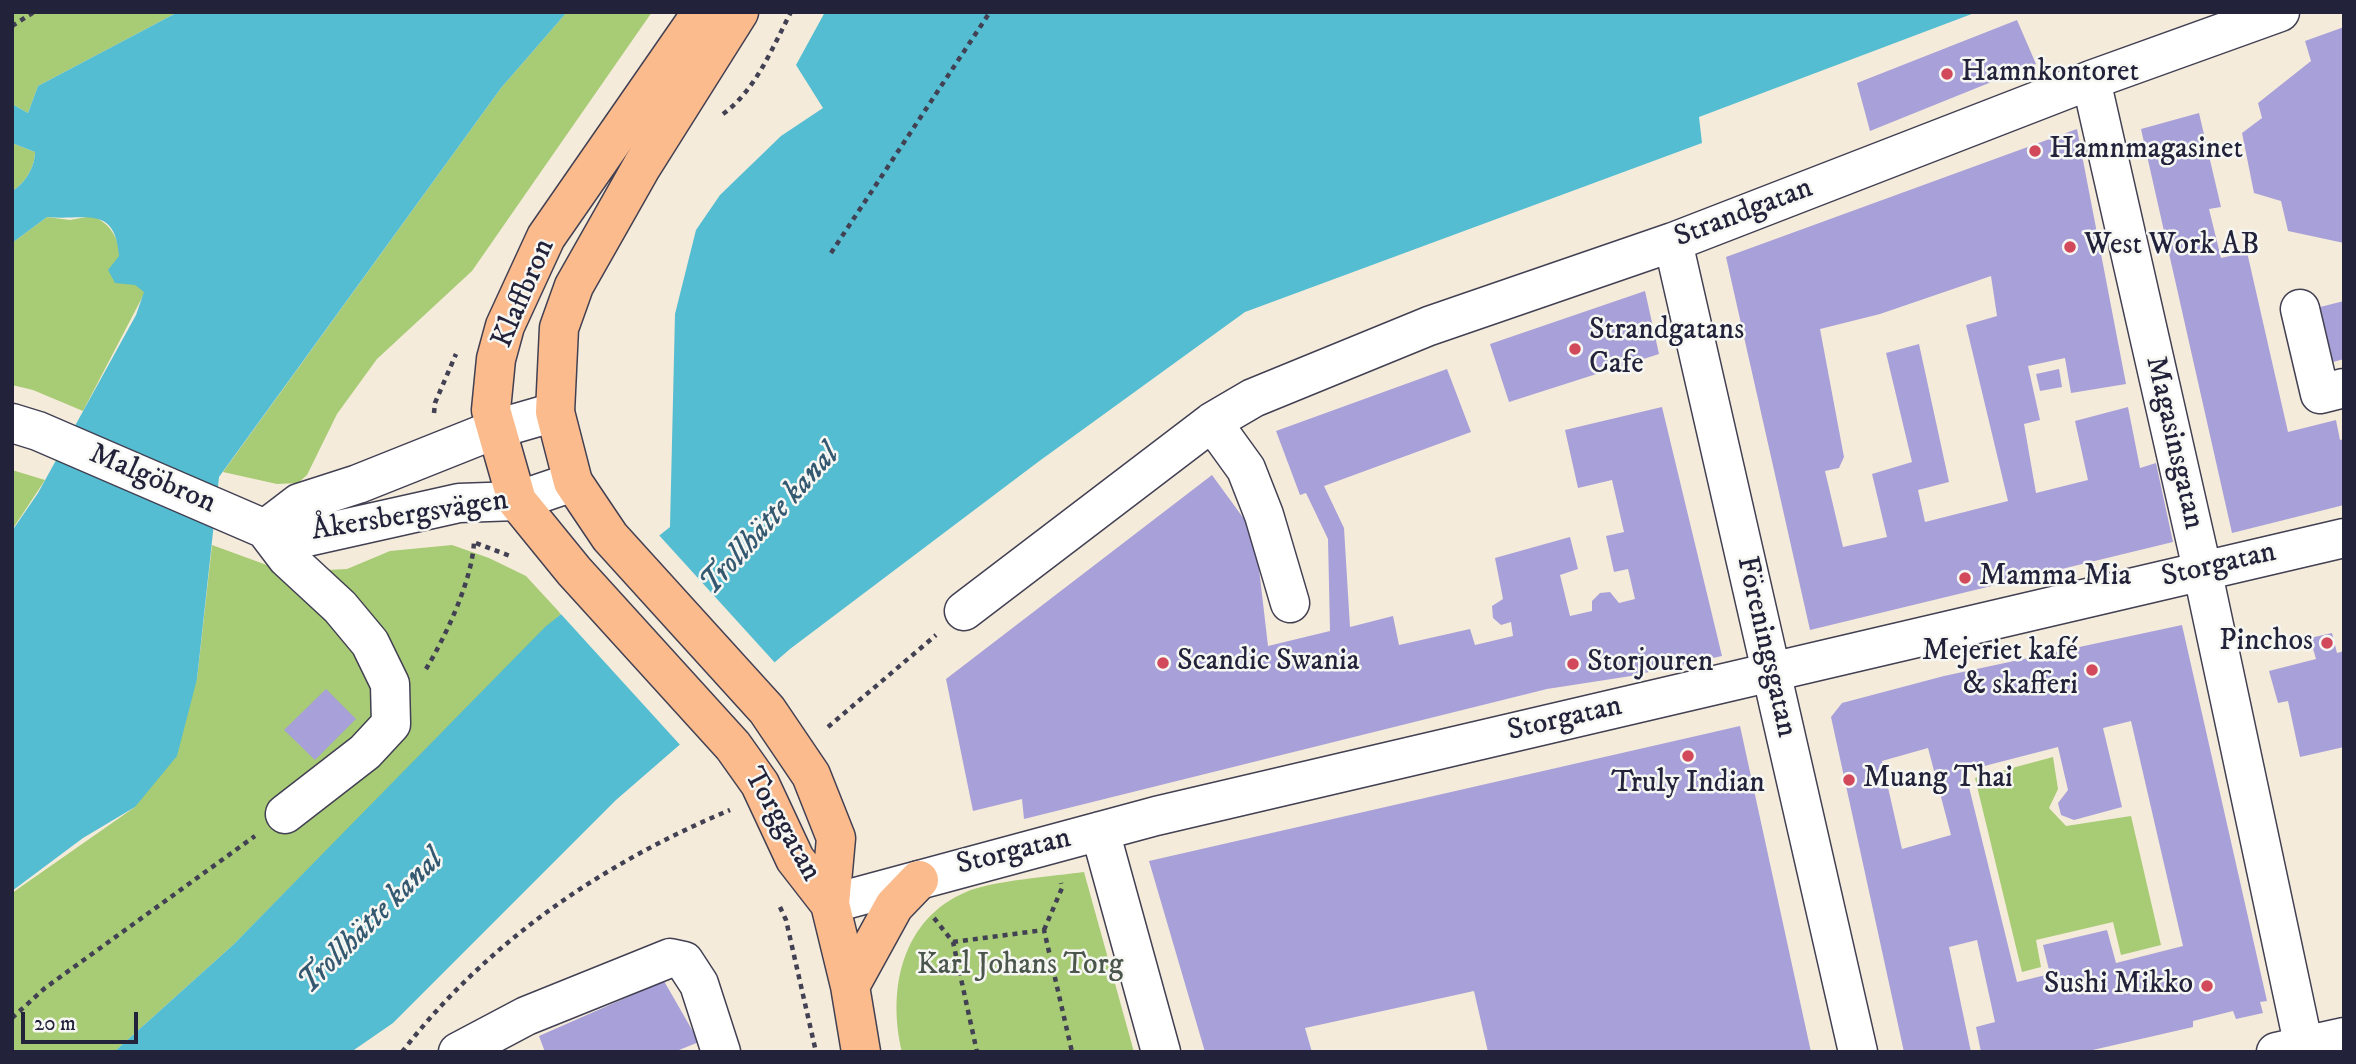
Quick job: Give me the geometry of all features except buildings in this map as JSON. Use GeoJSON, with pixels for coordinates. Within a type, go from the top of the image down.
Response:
{"type":"FeatureCollection","features":[{"type":"Feature","properties":{"kind":"main road","name":"Klaffbron"},"geometry":{"type":"LineString","coordinates":[[702,12],[546,237],[522,284],[505,326],[496,359],[491,410],[517,500],[574,571],[733,746]]}},
{"type":"Feature","properties":{"kind":"main road","name":"Klaffbron"},"geometry":{"type":"LineString","coordinates":[[739,12],[642,166],[574,286],[559,328],[555,412],[573,482],[610,537],[767,710]]}},
{"type":"Feature","properties":{"kind":"main road","name":"Torggatan"},"geometry":{"type":"LineString","coordinates":[[767,710],[811,775],[836,838],[830,904],[861,1052]]}},
{"type":"Feature","properties":{"kind":"main road","name":"Torggatan"},"geometry":{"type":"LineString","coordinates":[[733,746],[760,785],[795,859],[830,904]]}},
{"type":"Feature","properties":{"kind":"main road"},"geometry":{"type":"LineString","coordinates":[[849,986],[894,906],[930,888]]}},
{"type":"Feature","properties":{"kind":"street","name":"Strandgatan"},"geometry":{"type":"LineString","coordinates":[[964,611],[1212,422],[1253,398],[1429,326],[1673,242],[2091,80],[2280,12]]}},
{"type":"Feature","properties":{"kind":"street","name":"Magasinsgatan"},"geometry":{"type":"LineString","coordinates":[[2091,80],[2202,569],[2295,1050]]}},
{"type":"Feature","properties":{"kind":"street","name":"Föreningsgatan"},"geometry":{"type":"LineString","coordinates":[[1673,242],[1858,1052]]}},
{"type":"Feature","properties":{"kind":"street"},"geometry":{"type":"LineString","coordinates":[[2300,309],[2320,394],[2344,388]]}},
{"type":"Feature","properties":{"kind":"street","name":"Åkersbergsvägen"},"geometry":{"type":"LineString","coordinates":[[265,529],[299,503],[358,484],[496,429],[555,412]]}},
{"type":"Feature","properties":{"kind":"street"},"geometry":{"type":"LineString","coordinates":[[1212,422],[1246,469],[1264,515],[1290,603]]}},
{"type":"Feature","properties":{"kind":"street","name":"Malgöbron"},"geometry":{"type":"LineString","coordinates":[[25,427],[265,529]]}},
{"type":"Feature","properties":{"kind":"street","name":"Åkersbergsvägen"},"geometry":{"type":"LineString","coordinates":[[265,529],[307,537],[459,503],[517,500],[573,482]]}},
{"type":"Feature","properties":{"kind":"street"},"geometry":{"type":"LineString","coordinates":[[265,529],[287,558],[340,607],[370,643],[390,684],[391,724],[365,752],[285,814]]}},
{"type":"Feature","properties":{"kind":"street","name":"Storgatan"},"geometry":{"type":"LineString","coordinates":[[830,904],[930,888],[1100,831],[2202,569],[2344,538]]}},
{"type":"Feature","properties":{"kind":"street"},"geometry":{"type":"LineString","coordinates":[[1100,831],[1161,1052]]}},
{"type":"Feature","properties":{"kind":"street"},"geometry":{"type":"LineString","coordinates":[[458,1052],[526,1016],[670,958],[684,961],[699,984],[721,1052]]}},
{"type":"Feature","properties":{"kind":"street"},"geometry":{"type":"LineString","coordinates":[[2295,1050],[2344,1037]]}},
{"type":"Feature","properties":{"kind":"path"},"geometry":{"type":"LineString","coordinates":[[12,26],[34,12]]}},
{"type":"Feature","properties":{"kind":"path"},"geometry":{"type":"LineString","coordinates":[[831,253],[989,12]]}},
{"type":"Feature","properties":{"kind":"path"},"geometry":{"type":"LineString","coordinates":[[434,425],[435,403],[454,354]]}},
{"type":"Feature","properties":{"kind":"path"},"geometry":{"type":"LineString","coordinates":[[425,671],[438,649],[461,592],[475,542]]}},
{"type":"Feature","properties":{"kind":"path"},"geometry":{"type":"LineString","coordinates":[[828,727],[964,611]]}},
{"type":"Feature","properties":{"kind":"path"},"geometry":{"type":"LineString","coordinates":[[402,1052],[423,1024],[517,933],[582,885],[691,827],[733,809],[729,798]]}},
{"type":"Feature","properties":{"kind":"path"},"geometry":{"type":"LineString","coordinates":[[12,1018],[45,988],[285,814]]}},
{"type":"Feature","properties":{"kind":"path"},"geometry":{"type":"LineString","coordinates":[[930,888],[953,942],[977,1052]]}},
{"type":"Feature","properties":{"kind":"path"},"geometry":{"type":"LineString","coordinates":[[1062,888],[1044,930],[1072,1052]]}},
{"type":"Feature","properties":{"kind":"path"},"geometry":{"type":"LineString","coordinates":[[774,896],[786,920],[817,1052]]}},
{"type":"Feature","properties":{"kind":"path"},"geometry":{"type":"LineString","coordinates":[[953,942],[1044,930]]}},
{"type":"Feature","properties":{"kind":"green space"},"geometry":{"type":"Polygon","coordinates":[[[12,12],[178,12],[38,86],[28,113],[12,104],[12,12]]]}},
{"type":"Feature","properties":{"kind":"green space"},"geometry":{"type":"Polygon","coordinates":[[[567,12],[652,12],[472,271],[377,359],[337,414],[307,475],[298,483],[277,484],[223,472],[501,88],[567,12]]]}},
{"type":"Feature","properties":{"kind":"green space"},"geometry":{"type":"Polygon","coordinates":[[[12,143],[35,152],[28,174],[12,191],[12,143]]]}},
{"type":"Feature","properties":{"kind":"green space"},"geometry":{"type":"Polygon","coordinates":[[[92,216],[112,231],[128,273],[145,292],[83,411],[33,390],[12,385],[12,243],[47,217],[70,220],[92,216]]]}},
{"type":"Feature","properties":{"kind":"green space"},"geometry":{"type":"Polygon","coordinates":[[[12,470],[45,480],[12,530],[12,470]]]}},
{"type":"Feature","properties":{"kind":"green space"},"geometry":{"type":"Polygon","coordinates":[[[212,545],[286,572],[347,569],[390,551],[452,545],[489,558],[526,576],[561,614],[234,944],[114,1052],[12,1052],[12,893],[135,807],[197,679],[212,545]]]}},
{"type":"Feature","properties":{"kind":"green space"},"geometry":{"type":"Polygon","coordinates":[[[2053,757],[2058,789],[2049,808],[2066,826],[2131,816],[2161,945],[2121,955],[2113,922],[2036,940],[2041,967],[2022,972],[1975,778],[2053,757]]]}},
{"type":"Feature","properties":{"kind":"green space","name":"Karl Johans Torg"},"geometry":{"type":"Polygon","coordinates":[[[1084,872],[1134,1052],[902,1052],[898,1028],[899,981],[904,958],[927,920],[944,904],[977,888],[1084,872]]]}},
{"type":"Feature","properties":{"kind":"water"},"geometry":{"type":"Polygon","coordinates":[[[178,12],[567,12],[501,88],[219,477],[197,679],[177,756],[135,807],[83,838],[12,891],[12,531],[38,493],[136,315],[144,292],[135,285],[115,283],[108,270],[119,256],[116,240],[111,229],[96,218],[47,217],[12,243],[12,191],[28,174],[35,152],[12,143],[12,104],[28,113],[38,86],[178,12]]]}},
{"type":"Feature","properties":{"kind":"water","name":"Trollhätte kanal"},"geometry":{"type":"Polygon","coordinates":[[[825,12],[1977,12],[1699,117],[1702,143],[1245,312],[1038,462],[790,649],[616,800],[393,1023],[351,1052],[114,1052],[234,944],[545,627],[670,527],[675,314],[696,230],[720,195],[781,136],[823,108],[796,65],[825,12]]]}},
{"type":"Feature","properties":{"kind":"pier"},"geometry":{"type":"Polygon","coordinates":[[[657,533],[777,665],[682,747],[559,612],[657,533]]]}},
{"type":"Feature","properties":{"kind":"place","name":"Hamnkontoret"},"geometry":{"type":"Point","coordinates":[1947,74]}},
{"type":"Feature","properties":{"kind":"place","name":"Hamnmagasinet"},"geometry":{"type":"Point","coordinates":[2035,151]}},
{"type":"Feature","properties":{"kind":"place","name":"West Work AB"},"geometry":{"type":"Point","coordinates":[2070,247]}},
{"type":"Feature","properties":{"kind":"place","name":"Strandgatans Cafe"},"geometry":{"type":"Point","coordinates":[1575,349]}},
{"type":"Feature","properties":{"kind":"place","name":"Mamma Mia"},"geometry":{"type":"Point","coordinates":[1965,578]}},
{"type":"Feature","properties":{"kind":"place","name":"Pinchos"},"geometry":{"type":"Point","coordinates":[2327,643]}},
{"type":"Feature","properties":{"kind":"place","name":"Scandic Swania"},"geometry":{"type":"Point","coordinates":[1163,663]}},
{"type":"Feature","properties":{"kind":"place","name":"Storjouren"},"geometry":{"type":"Point","coordinates":[1573,664]}},
{"type":"Feature","properties":{"kind":"place","name":"Mejeriet kafé & skafferi"},"geometry":{"type":"Point","coordinates":[2092,670]}},
{"type":"Feature","properties":{"kind":"place","name":"Truly Indian"},"geometry":{"type":"Point","coordinates":[1688,756]}},
{"type":"Feature","properties":{"kind":"place","name":"Muang Thai"},"geometry":{"type":"Point","coordinates":[1849,780]}},
{"type":"Feature","properties":{"kind":"place","name":"Sushi Mikko"},"geometry":{"type":"Point","coordinates":[2207,986]}}]}
